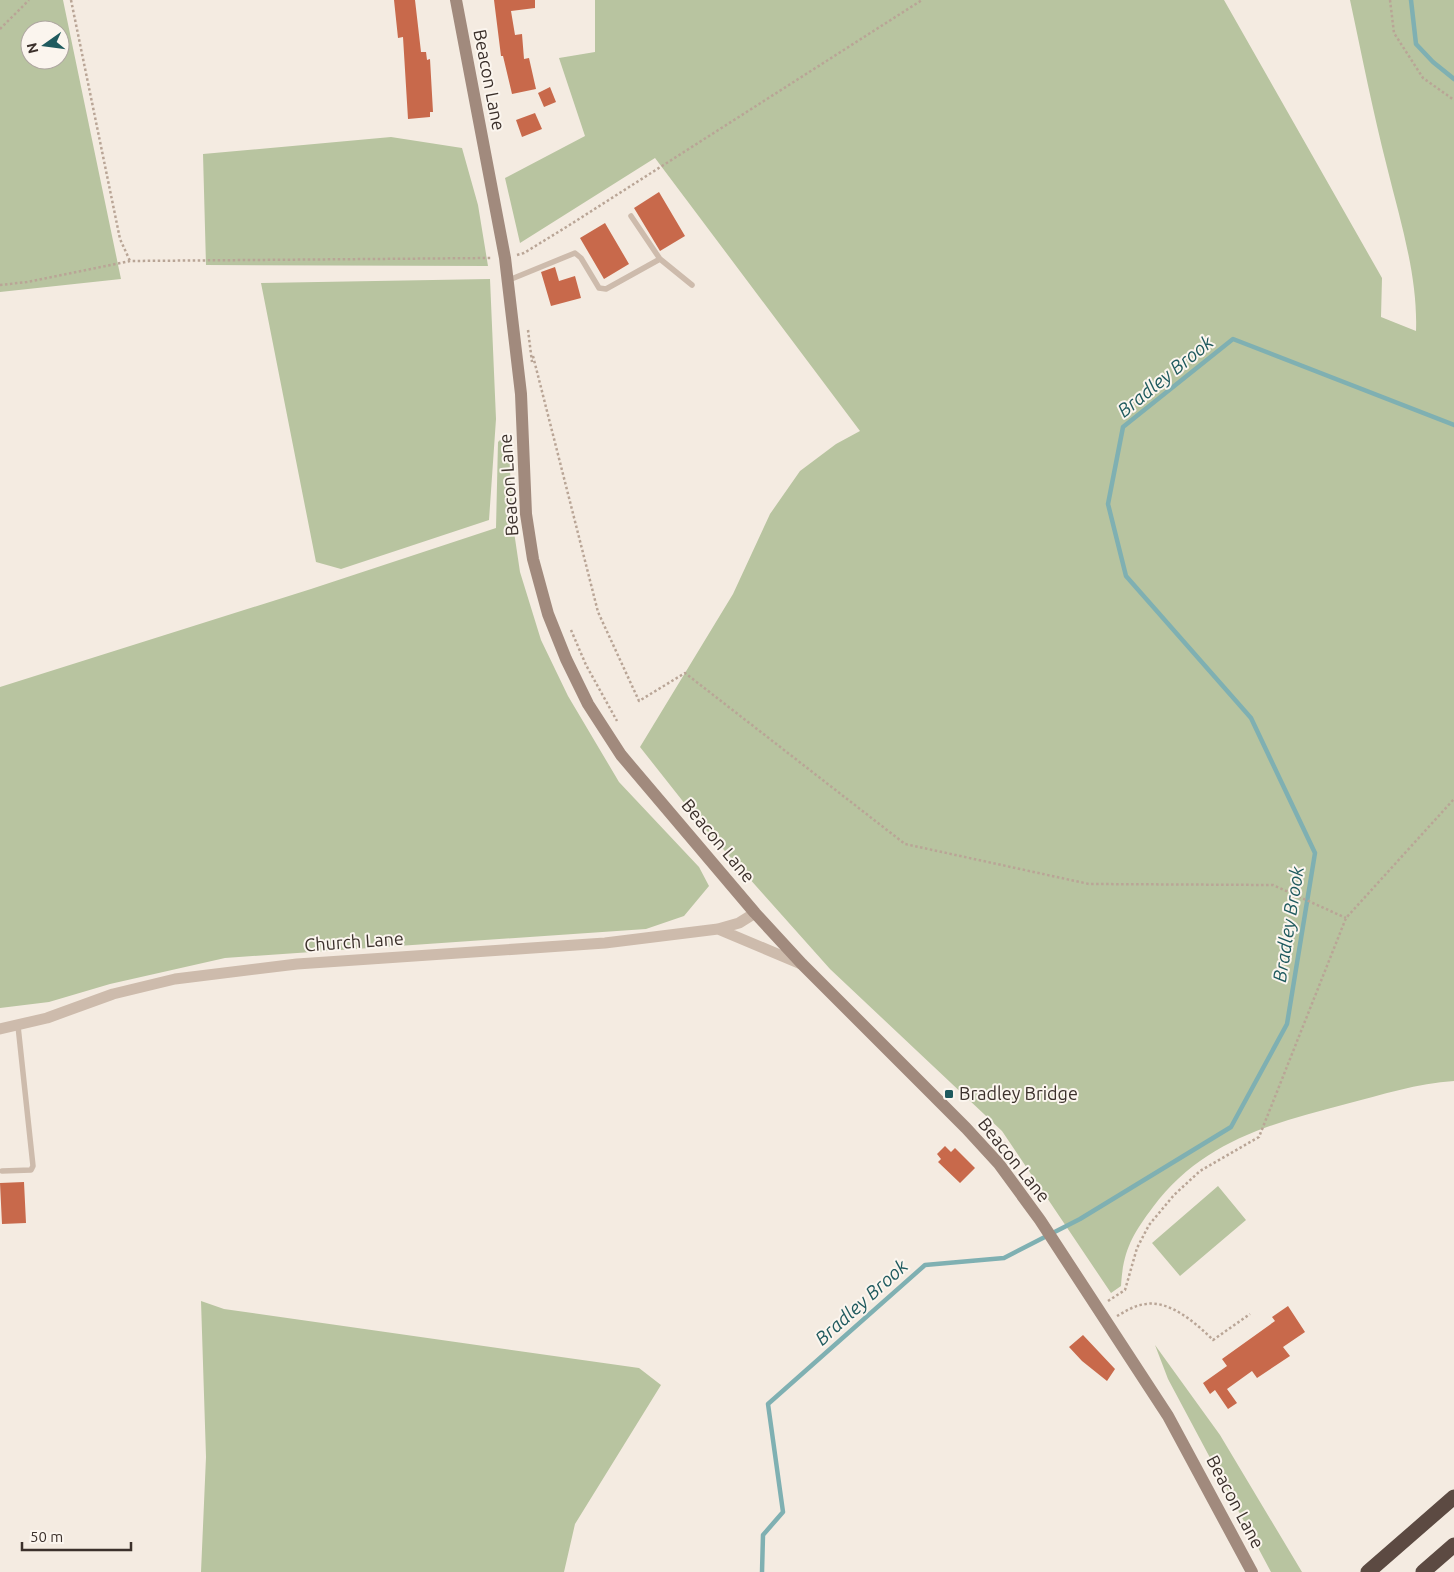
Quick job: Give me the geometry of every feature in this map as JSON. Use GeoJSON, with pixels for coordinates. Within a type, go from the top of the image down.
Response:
{"type":"FeatureCollection","features":[{"type":"Feature","properties":{"kind":"highway"},"geometry":{"type":"LineString","coordinates":[[1368,1572],[1454,1497]]}},
{"type":"Feature","properties":{"kind":"highway"},"geometry":{"type":"LineString","coordinates":[[1422,1572],[1454,1545]]}},
{"type":"Feature","properties":{"kind":"main road","name":"Beacon Lane"},"geometry":{"type":"LineString","coordinates":[[456,0],[506,258],[521,394],[526,514],[533,559],[548,614],[566,660],[588,704],[622,755],[755,913],[802,964],[966,1128],[999,1164],[1062,1252],[1168,1416],[1252,1572]]}},
{"type":"Feature","properties":{"kind":"street","name":"Church Lane"},"geometry":{"type":"LineString","coordinates":[[0,1029],[47,1018],[113,994],[175,979],[297,964],[606,943],[718,929],[738,923],[755,913]]}},
{"type":"Feature","properties":{"kind":"street","name":"Church Lane"},"geometry":{"type":"LineString","coordinates":[[718,929],[802,964]]}},
{"type":"Feature","properties":{"kind":"lane"},"geometry":{"type":"LineString","coordinates":[[631,216],[660,259],[692,286]]}},
{"type":"Feature","properties":{"kind":"lane"},"geometry":{"type":"LineString","coordinates":[[508,280],[575,254],[581,258],[599,288],[606,288],[660,259]]}},
{"type":"Feature","properties":{"kind":"lane"},"geometry":{"type":"LineString","coordinates":[[2,1171],[31,1170],[34,1166],[18,1026]]}},
{"type":"Feature","properties":{"kind":"path"},"geometry":{"type":"LineString","coordinates":[[0,28],[28,0]]}},
{"type":"Feature","properties":{"kind":"path"},"geometry":{"type":"LineString","coordinates":[[71,0],[120,239],[130,261]]}},
{"type":"Feature","properties":{"kind":"path"},"geometry":{"type":"LineString","coordinates":[[0,285],[27,282],[130,261],[506,258],[524,253],[922,0]]}},
{"type":"Feature","properties":{"kind":"path"},"geometry":{"type":"LineString","coordinates":[[1390,0],[1394,33],[1423,78],[1454,100]]}},
{"type":"Feature","properties":{"kind":"path"},"geometry":{"type":"LineString","coordinates":[[532,352],[598,612],[639,701],[685,673],[905,844],[1089,884],[1273,885],[1346,918]]}},
{"type":"Feature","properties":{"kind":"path"},"geometry":{"type":"LineString","coordinates":[[570,630],[586,665],[618,723]]}},
{"type":"Feature","properties":{"kind":"path"},"geometry":{"type":"LineString","coordinates":[[1107,1301],[1125,1290],[1138,1248],[1149,1225],[1174,1195],[1200,1171],[1259,1137],[1346,918],[1454,799]]}},
{"type":"Feature","properties":{"kind":"path"},"geometry":{"type":"LineString","coordinates":[[981,1128],[994,1133],[1017,1160],[1020,1168]]}},
{"type":"Feature","properties":{"kind":"path"},"geometry":{"type":"LineString","coordinates":[[1107,1322],[1133,1307],[1154,1304],[1167,1308],[1196,1323],[1213,1340],[1250,1314]]}},
{"type":"Feature","properties":{"kind":"green space"},"geometry":{"type":"Polygon","coordinates":[[[0,0],[63,0],[67,20],[20,20],[20,70],[70,70],[70,34],[121,279],[0,292],[0,0]]]}},
{"type":"Feature","properties":{"kind":"green space"},"geometry":{"type":"Polygon","coordinates":[[[595,0],[1224,0],[1382,278],[1381,317],[1416,331],[1414,290],[1407,248],[1377,126],[1350,0],[1454,0],[1454,1081],[1427,1084],[1318,1111],[1265,1128],[1240,1138],[1216,1151],[1173,1184],[1153,1207],[1139,1226],[1126,1253],[1121,1286],[1111,1293],[1002,1131],[830,969],[700,823],[640,747],[733,594],[770,514],[800,471],[836,444],[860,431],[655,158],[520,243],[505,178],[585,136],[559,58],[595,52],[595,0]]]}},
{"type":"Feature","properties":{"kind":"green space"},"geometry":{"type":"Polygon","coordinates":[[[391,137],[462,148],[478,205],[488,266],[206,265],[203,154],[391,137]]]}},
{"type":"Feature","properties":{"kind":"green space"},"geometry":{"type":"Polygon","coordinates":[[[490,279],[496,419],[489,520],[341,569],[316,562],[261,283],[490,279]]]}},
{"type":"Feature","properties":{"kind":"green space"},"geometry":{"type":"Polygon","coordinates":[[[503,437],[509,452],[513,525],[520,572],[541,640],[568,696],[619,782],[699,867],[709,886],[684,916],[646,929],[225,958],[110,984],[49,1002],[0,1008],[0,687],[311,589],[496,528],[498,442],[503,437]]]}},
{"type":"Feature","properties":{"kind":"green space"},"geometry":{"type":"Polygon","coordinates":[[[1218,1186],[1246,1220],[1180,1276],[1152,1243],[1218,1186]]]}},
{"type":"Feature","properties":{"kind":"green space"},"geometry":{"type":"Polygon","coordinates":[[[201,1301],[224,1309],[639,1368],[661,1385],[575,1524],[564,1572],[201,1572],[206,1457],[201,1301]]]}},
{"type":"Feature","properties":{"kind":"green space"},"geometry":{"type":"Polygon","coordinates":[[[1155,1345],[1220,1435],[1302,1572],[1271,1572],[1168,1379],[1155,1345]]]}},
{"type":"Feature","properties":{"kind":"building"},"geometry":{"type":"Polygon","coordinates":[[[394,0],[415,0],[421,52],[426,52],[427,60],[430,59],[433,112],[430,112],[430,117],[408,119],[403,37],[398,38],[394,0]]]}},
{"type":"Feature","properties":{"kind":"building"},"geometry":{"type":"Polygon","coordinates":[[[494,0],[535,0],[535,8],[511,11],[515,35],[522,34],[524,59],[529,58],[536,89],[512,94],[503,56],[501,56],[494,0]]]}},
{"type":"Feature","properties":{"kind":"building"},"geometry":{"type":"Polygon","coordinates":[[[550,87],[556,102],[544,107],[538,93],[550,87]]]}},
{"type":"Feature","properties":{"kind":"building"},"geometry":{"type":"Polygon","coordinates":[[[535,113],[542,129],[522,137],[516,120],[535,113]]]}},
{"type":"Feature","properties":{"kind":"building"},"geometry":{"type":"Polygon","coordinates":[[[659,192],[685,236],[660,251],[634,208],[659,192]]]}},
{"type":"Feature","properties":{"kind":"building"},"geometry":{"type":"Polygon","coordinates":[[[605,223],[629,264],[604,279],[580,238],[605,223]]]}},
{"type":"Feature","properties":{"kind":"building"},"geometry":{"type":"Polygon","coordinates":[[[555,267],[559,281],[575,276],[581,298],[551,306],[541,272],[555,267]]]}},
{"type":"Feature","properties":{"kind":"building"},"geometry":{"type":"Polygon","coordinates":[[[945,1146],[951,1152],[955,1148],[975,1168],[960,1183],[938,1162],[941,1159],[937,1154],[945,1146]]]}},
{"type":"Feature","properties":{"kind":"building"},"geometry":{"type":"Polygon","coordinates":[[[24,1182],[26,1223],[2,1224],[0,1183],[24,1182]]]}},
{"type":"Feature","properties":{"kind":"building"},"geometry":{"type":"Polygon","coordinates":[[[1288,1306],[1305,1332],[1283,1347],[1290,1356],[1257,1378],[1252,1371],[1227,1389],[1237,1403],[1228,1409],[1215,1390],[1210,1394],[1203,1383],[1227,1366],[1222,1359],[1275,1321],[1272,1317],[1288,1306]]]}},
{"type":"Feature","properties":{"kind":"building"},"geometry":{"type":"Polygon","coordinates":[[[1083,1335],[1115,1369],[1107,1381],[1082,1361],[1069,1347],[1083,1335]]]}},
{"type":"Feature","properties":{"kind":"waterway","name":"Bradley Brook"},"geometry":{"type":"LineString","coordinates":[[1411,0],[1416,44],[1433,62],[1454,79]]}},
{"type":"Feature","properties":{"kind":"waterway","name":"Bradley Brook"},"geometry":{"type":"LineString","coordinates":[[762,1572],[763,1535],[783,1512],[768,1404],[925,1265],[1004,1258],[1080,1219],[1231,1127],[1287,1024],[1315,853],[1251,718],[1126,576],[1108,504],[1123,427],[1233,339],[1454,425]]}},
{"type":"Feature","properties":{"kind":"place","name":"Bradley Bridge"},"geometry":{"type":"Point","coordinates":[949,1094]}}]}
